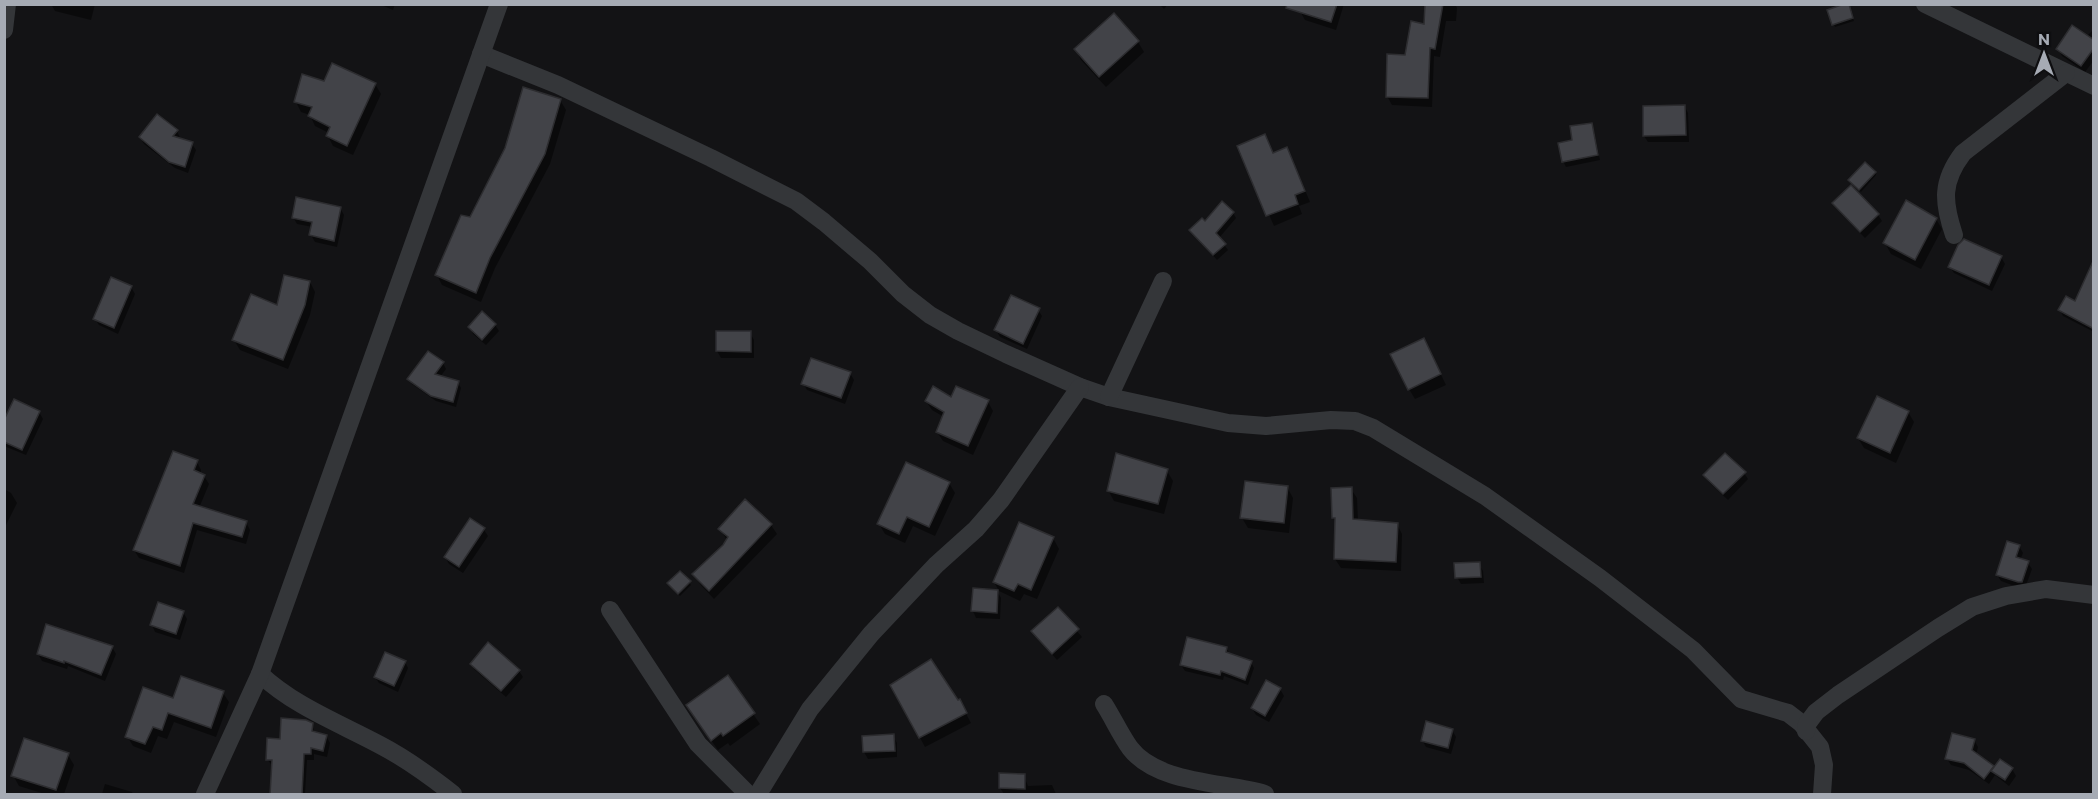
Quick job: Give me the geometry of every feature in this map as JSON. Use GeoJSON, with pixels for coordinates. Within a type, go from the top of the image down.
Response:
{"type":"FeatureCollection","features":[{"type":"Feature","properties":{"kind":"street"},"geometry":{"type":"LineString","coordinates":[[4,30],[7,4]]}},
{"type":"Feature","properties":{"kind":"street"},"geometry":{"type":"LineString","coordinates":[[205,795],[260,674],[499,4]]}},
{"type":"Feature","properties":{"kind":"street"},"geometry":{"type":"LineString","coordinates":[[1925,4],[2094,86]]}},
{"type":"Feature","properties":{"kind":"street"},"geometry":{"type":"LineString","coordinates":[[481,54],[558,85],[796,201],[870,261],[903,294],[930,315],[996,350],[1080,387],[1109,397],[1228,423],[1266,426],[1331,420],[1355,421],[1373,428],[1485,496],[1600,578],[1693,650],[1741,699],[1788,713],[1801,723],[1820,747],[1824,765],[1822,795]]}},
{"type":"Feature","properties":{"kind":"street"},"geometry":{"type":"LineString","coordinates":[[1954,236],[1946,211],[1946,191],[1952,168],[1963,153],[2066,73]]}},
{"type":"Feature","properties":{"kind":"street"},"geometry":{"type":"LineString","coordinates":[[1109,397],[1163,280]]}},
{"type":"Feature","properties":{"kind":"street"},"geometry":{"type":"LineString","coordinates":[[758,795],[810,709],[871,634],[936,565],[976,529],[1001,500],[1080,387]]}},
{"type":"Feature","properties":{"kind":"street"},"geometry":{"type":"LineString","coordinates":[[1806,731],[1807,724],[1815,712],[1831,700],[1972,607],[2006,596],[2046,590],[2094,595]]}},
{"type":"Feature","properties":{"kind":"street"},"geometry":{"type":"LineString","coordinates":[[610,610],[698,744],[748,795]]}},
{"type":"Feature","properties":{"kind":"street"},"geometry":{"type":"LineString","coordinates":[[260,674],[287,696],[418,767],[453,795]]}},
{"type":"Feature","properties":{"kind":"street"},"geometry":{"type":"LineString","coordinates":[[1104,704],[1131,750],[1148,764],[1171,774],[1265,795]]}},
{"type":"Feature","properties":{"kind":"building"},"geometry":{"type":"Polygon","coordinates":[[[1287,4],[1337,4],[1331,22],[1286,8],[1287,4]]]}},
{"type":"Feature","properties":{"kind":"building"},"geometry":{"type":"Polygon","coordinates":[[[1425,4],[1443,4],[1435,49],[1430,48],[1428,98],[1386,97],[1387,54],[1405,55],[1411,21],[1424,24],[1425,4]]]}},
{"type":"Feature","properties":{"kind":"building"},"geometry":{"type":"Polygon","coordinates":[[[1849,4],[1853,18],[1832,25],[1827,10],[1849,4]]]}},
{"type":"Feature","properties":{"kind":"building"},"geometry":{"type":"Polygon","coordinates":[[[1114,13],[1139,41],[1099,77],[1074,49],[1114,13]]]}},
{"type":"Feature","properties":{"kind":"building"},"geometry":{"type":"Polygon","coordinates":[[[2072,25],[2094,40],[2094,48],[2081,66],[2056,49],[2072,25]]]}},
{"type":"Feature","properties":{"kind":"building"},"geometry":{"type":"Polygon","coordinates":[[[332,63],[376,83],[347,146],[326,136],[330,127],[308,116],[312,107],[294,102],[302,74],[324,81],[332,63]]]}},
{"type":"Feature","properties":{"kind":"building"},"geometry":{"type":"Polygon","coordinates":[[[523,87],[561,99],[545,154],[490,258],[476,293],[435,275],[461,215],[470,217],[505,148],[523,87]]]}},
{"type":"Feature","properties":{"kind":"building"},"geometry":{"type":"Polygon","coordinates":[[[1685,105],[1686,135],[1643,136],[1643,106],[1685,105]]]}},
{"type":"Feature","properties":{"kind":"building"},"geometry":{"type":"Polygon","coordinates":[[[157,114],[178,130],[173,136],[193,142],[185,167],[169,162],[139,137],[157,114]]]}},
{"type":"Feature","properties":{"kind":"building"},"geometry":{"type":"Polygon","coordinates":[[[1592,123],[1598,155],[1562,162],[1558,143],[1572,140],[1570,126],[1592,123]]]}},
{"type":"Feature","properties":{"kind":"building"},"geometry":{"type":"Polygon","coordinates":[[[1265,134],[1273,153],[1287,147],[1305,191],[1295,195],[1298,204],[1266,216],[1237,146],[1265,134]]]}},
{"type":"Feature","properties":{"kind":"building"},"geometry":{"type":"Polygon","coordinates":[[[1865,162],[1876,172],[1859,190],[1848,180],[1865,162]]]}},
{"type":"Feature","properties":{"kind":"building"},"geometry":{"type":"Polygon","coordinates":[[[1851,185],[1879,214],[1860,232],[1832,203],[1851,185]]]}},
{"type":"Feature","properties":{"kind":"building"},"geometry":{"type":"Polygon","coordinates":[[[296,197],[341,207],[334,241],[309,235],[312,222],[292,218],[296,197]]]}},
{"type":"Feature","properties":{"kind":"building"},"geometry":{"type":"Polygon","coordinates":[[[1906,200],[1937,218],[1915,260],[1883,243],[1906,200]]]}},
{"type":"Feature","properties":{"kind":"building"},"geometry":{"type":"Polygon","coordinates":[[[1222,201],[1234,212],[1216,233],[1226,244],[1213,255],[1189,230],[1202,218],[1205,221],[1222,201]]]}},
{"type":"Feature","properties":{"kind":"building"},"geometry":{"type":"Polygon","coordinates":[[[1964,239],[2002,256],[1989,285],[1948,267],[1958,245],[1964,239]]]}},
{"type":"Feature","properties":{"kind":"building"},"geometry":{"type":"Polygon","coordinates":[[[2094,259],[2094,329],[2058,310],[2066,296],[2075,301],[2094,259]]]}},
{"type":"Feature","properties":{"kind":"building"},"geometry":{"type":"Polygon","coordinates":[[[284,275],[310,281],[305,305],[283,360],[232,340],[251,294],[277,305],[284,275]]]}},
{"type":"Feature","properties":{"kind":"building"},"geometry":{"type":"Polygon","coordinates":[[[111,277],[132,286],[114,328],[93,319],[111,277]]]}},
{"type":"Feature","properties":{"kind":"building"},"geometry":{"type":"Polygon","coordinates":[[[1011,295],[1040,308],[1023,344],[994,330],[1011,295]]]}},
{"type":"Feature","properties":{"kind":"building"},"geometry":{"type":"Polygon","coordinates":[[[482,311],[496,324],[482,340],[468,327],[482,311]]]}},
{"type":"Feature","properties":{"kind":"building"},"geometry":{"type":"Polygon","coordinates":[[[716,331],[751,331],[751,352],[716,351],[716,331]]]}},
{"type":"Feature","properties":{"kind":"building"},"geometry":{"type":"Polygon","coordinates":[[[1424,338],[1441,374],[1408,390],[1390,354],[1424,338]]]}},
{"type":"Feature","properties":{"kind":"building"},"geometry":{"type":"Polygon","coordinates":[[[428,351],[444,362],[435,374],[459,381],[453,402],[431,396],[407,379],[428,351]]]}},
{"type":"Feature","properties":{"kind":"building"},"geometry":{"type":"Polygon","coordinates":[[[811,358],[851,372],[841,398],[801,384],[811,358]]]}},
{"type":"Feature","properties":{"kind":"building"},"geometry":{"type":"Polygon","coordinates":[[[933,386],[951,397],[956,386],[989,400],[968,446],[936,432],[944,412],[925,401],[933,386]]]}},
{"type":"Feature","properties":{"kind":"building"},"geometry":{"type":"Polygon","coordinates":[[[1877,396],[1909,411],[1890,453],[1857,438],[1877,396]]]}},
{"type":"Feature","properties":{"kind":"building"},"geometry":{"type":"Polygon","coordinates":[[[14,399],[40,411],[22,450],[4,442],[4,420],[14,399]]]}},
{"type":"Feature","properties":{"kind":"building"},"geometry":{"type":"Polygon","coordinates":[[[173,451],[198,460],[194,470],[205,475],[193,504],[247,521],[242,537],[193,523],[180,566],[133,550],[173,451]]]}},
{"type":"Feature","properties":{"kind":"building"},"geometry":{"type":"Polygon","coordinates":[[[1116,453],[1168,469],[1158,504],[1107,491],[1116,453]]]}},
{"type":"Feature","properties":{"kind":"building"},"geometry":{"type":"Polygon","coordinates":[[[1725,453],[1746,472],[1723,494],[1703,475],[1725,453]]]}},
{"type":"Feature","properties":{"kind":"building"},"geometry":{"type":"Polygon","coordinates":[[[906,462],[950,482],[929,527],[907,517],[899,534],[877,524],[906,462]]]}},
{"type":"Feature","properties":{"kind":"building"},"geometry":{"type":"Polygon","coordinates":[[[1245,481],[1288,486],[1284,523],[1240,518],[1245,481]]]}},
{"type":"Feature","properties":{"kind":"building"},"geometry":{"type":"Polygon","coordinates":[[[1352,487],[1353,519],[1398,523],[1396,562],[1334,559],[1335,518],[1332,518],[1331,488],[1352,487]]]}},
{"type":"Feature","properties":{"kind":"building"},"geometry":{"type":"Polygon","coordinates":[[[745,499],[772,524],[709,591],[692,574],[723,545],[728,537],[718,529],[745,499]]]}},
{"type":"Feature","properties":{"kind":"building"},"geometry":{"type":"Polygon","coordinates":[[[470,518],[485,528],[459,567],[444,557],[470,518]]]}},
{"type":"Feature","properties":{"kind":"building"},"geometry":{"type":"Polygon","coordinates":[[[1019,522],[1054,537],[1031,590],[1018,584],[1014,591],[993,582],[1019,522]]]}},
{"type":"Feature","properties":{"kind":"building"},"geometry":{"type":"Polygon","coordinates":[[[2007,541],[2020,545],[2016,557],[2029,561],[2022,582],[1996,575],[2007,541]]]}},
{"type":"Feature","properties":{"kind":"building"},"geometry":{"type":"Polygon","coordinates":[[[1480,562],[1481,577],[1455,578],[1454,563],[1480,562]]]}},
{"type":"Feature","properties":{"kind":"building"},"geometry":{"type":"Polygon","coordinates":[[[680,571],[691,581],[678,594],[667,583],[680,571]]]}},
{"type":"Feature","properties":{"kind":"building"},"geometry":{"type":"Polygon","coordinates":[[[973,588],[998,590],[997,613],[971,611],[973,588]]]}},
{"type":"Feature","properties":{"kind":"building"},"geometry":{"type":"Polygon","coordinates":[[[158,602],[184,611],[176,634],[150,625],[158,602]]]}},
{"type":"Feature","properties":{"kind":"building"},"geometry":{"type":"Polygon","coordinates":[[[1058,607],[1079,629],[1052,654],[1031,631],[1058,607]]]}},
{"type":"Feature","properties":{"kind":"building"},"geometry":{"type":"Polygon","coordinates":[[[46,624],[113,646],[101,675],[37,654],[46,624]]]}},
{"type":"Feature","properties":{"kind":"building"},"geometry":{"type":"Polygon","coordinates":[[[1187,637],[1227,647],[1226,652],[1252,661],[1245,680],[1221,671],[1220,675],[1180,665],[1187,637]]]}},
{"type":"Feature","properties":{"kind":"building"},"geometry":{"type":"Polygon","coordinates":[[[488,642],[520,670],[501,691],[470,664],[488,642]]]}},
{"type":"Feature","properties":{"kind":"building"},"geometry":{"type":"Polygon","coordinates":[[[385,652],[406,661],[394,686],[374,677],[385,652]]]}},
{"type":"Feature","properties":{"kind":"building"},"geometry":{"type":"Polygon","coordinates":[[[931,659],[958,700],[960,699],[967,713],[919,738],[890,685],[931,659]]]}},
{"type":"Feature","properties":{"kind":"building"},"geometry":{"type":"Polygon","coordinates":[[[728,675],[755,713],[723,736],[721,733],[711,741],[686,705],[728,675]]]}},
{"type":"Feature","properties":{"kind":"building"},"geometry":{"type":"Polygon","coordinates":[[[181,676],[224,691],[211,728],[168,713],[162,730],[153,727],[145,744],[125,737],[143,687],[173,698],[181,676]]]}},
{"type":"Feature","properties":{"kind":"building"},"geometry":{"type":"Polygon","coordinates":[[[1266,680],[1281,688],[1265,716],[1251,708],[1266,680]]]}},
{"type":"Feature","properties":{"kind":"building"},"geometry":{"type":"Polygon","coordinates":[[[281,718],[306,720],[313,723],[312,731],[327,735],[323,751],[311,748],[311,754],[304,754],[302,795],[270,795],[272,760],[266,760],[267,738],[280,739],[281,718]]]}},
{"type":"Feature","properties":{"kind":"building"},"geometry":{"type":"Polygon","coordinates":[[[1426,721],[1453,729],[1448,748],[1421,741],[1426,721]]]}},
{"type":"Feature","properties":{"kind":"building"},"geometry":{"type":"Polygon","coordinates":[[[1952,733],[1975,739],[1972,750],[1994,766],[1984,779],[1964,763],[1945,759],[1952,733]]]}},
{"type":"Feature","properties":{"kind":"building"},"geometry":{"type":"Polygon","coordinates":[[[894,734],[895,751],[863,752],[862,736],[894,734]]]}},
{"type":"Feature","properties":{"kind":"building"},"geometry":{"type":"Polygon","coordinates":[[[24,738],[69,753],[56,790],[11,776],[24,738]]]}},
{"type":"Feature","properties":{"kind":"building"},"geometry":{"type":"Polygon","coordinates":[[[2000,759],[2013,768],[2005,780],[1991,771],[2000,759]]]}},
{"type":"Feature","properties":{"kind":"building"},"geometry":{"type":"Polygon","coordinates":[[[999,773],[1025,774],[1025,789],[999,788],[999,773]]]}}]}
